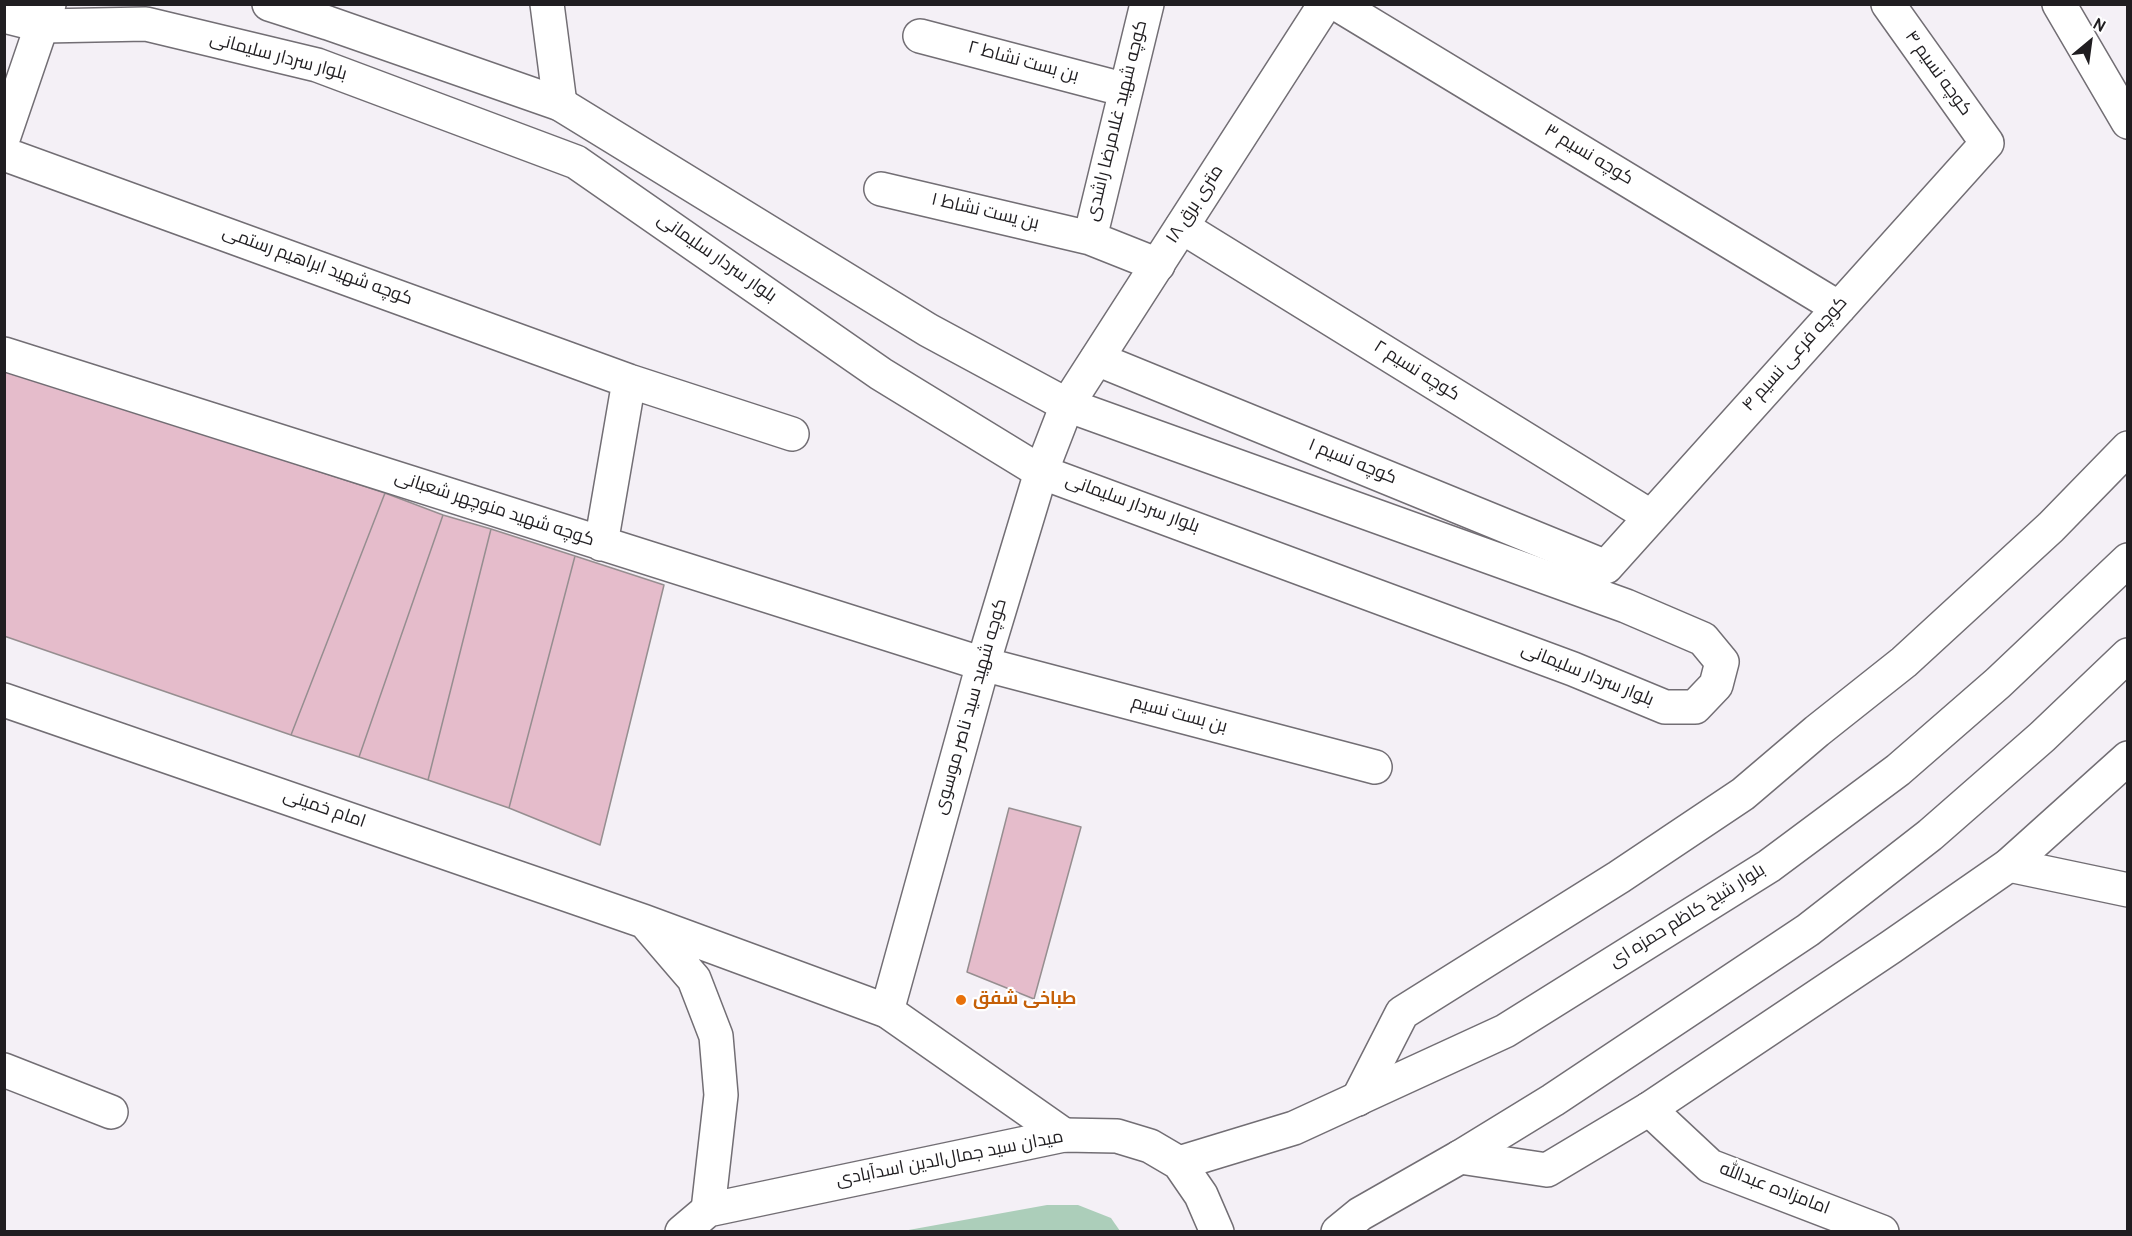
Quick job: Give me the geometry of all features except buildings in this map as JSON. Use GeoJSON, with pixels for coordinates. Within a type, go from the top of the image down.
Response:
{"type":"FeatureCollection","features":[{"type":"Feature","properties":{"kind":"main road","name":"بلوار سردار سلیمانی"},"geometry":{"type":"LineString","coordinates":[[4,16],[148,14],[317,65],[576,162],[881,374],[1041,472],[1573,669],[1665,707],[1695,707],[1716,685],[1722,662],[1703,639],[1626,606],[1067,405],[928,330],[560,104],[269,4]]}},
{"type":"Feature","properties":{"kind":"main road"},"geometry":{"type":"LineString","coordinates":[[547,4],[560,104]]}},
{"type":"Feature","properties":{"kind":"main road","name":"کوچه شهید غلامرضا راشدی"},"geometry":{"type":"LineString","coordinates":[[1090,238],[1147,4]]}},
{"type":"Feature","properties":{"kind":"main road","name":"۱۸ متری برق"},"geometry":{"type":"LineString","coordinates":[[1067,405],[1325,4]]}},
{"type":"Feature","properties":{"kind":"main road","name":"کوچه نسیم ۳"},"geometry":{"type":"LineString","coordinates":[[1336,4],[1839,308]]}},
{"type":"Feature","properties":{"kind":"main road","name":"کوچه نسیم ۴"},"geometry":{"type":"LineString","coordinates":[[1888,4],[1987,143]]}},
{"type":"Feature","properties":{"kind":"main road"},"geometry":{"type":"LineString","coordinates":[[2059,4],[2127,122]]}},
{"type":"Feature","properties":{"kind":"main road"},"geometry":{"type":"LineString","coordinates":[[4,136],[46,15]]}},
{"type":"Feature","properties":{"kind":"main road","name":"بن بست نشاط ۲"},"geometry":{"type":"LineString","coordinates":[[920,36],[1126,90]]}},
{"type":"Feature","properties":{"kind":"main road","name":"کوچه فرعی نسیم ۴"},"geometry":{"type":"LineString","coordinates":[[1606,567],[1987,143]]}},
{"type":"Feature","properties":{"kind":"main road","name":"کوچه شهید ابراهیم رستمی"},"geometry":{"type":"LineString","coordinates":[[4,154],[629,381],[792,434]]}},
{"type":"Feature","properties":{"kind":"main road","name":"بن یست نشاط ۱"},"geometry":{"type":"LineString","coordinates":[[881,189],[1090,238],[1158,265]]}},
{"type":"Feature","properties":{"kind":"main road","name":"کوچه نسیم ۲"},"geometry":{"type":"LineString","coordinates":[[1182,227],[1650,516]]}},
{"type":"Feature","properties":{"kind":"main road","name":"کوچه شهید منوچهر شعبانی"},"geometry":{"type":"LineString","coordinates":[[4,354],[983,664]]}},
{"type":"Feature","properties":{"kind":"main road","name":"کوچه نسیم ۱"},"geometry":{"type":"LineString","coordinates":[[1097,359],[1606,567]]}},
{"type":"Feature","properties":{"kind":"main road"},"geometry":{"type":"LineString","coordinates":[[601,544],[629,381]]}},
{"type":"Feature","properties":{"kind":"main road","name":"کوچه شهید سید ناصر موسوی"},"geometry":{"type":"LineString","coordinates":[[887,1011],[983,664],[1041,472],[1067,405]]}},
{"type":"Feature","properties":{"kind":"main road"},"geometry":{"type":"LineString","coordinates":[[1358,1099],[1402,1013],[1609,883],[1743,794],[1817,731],[1904,662],[2051,527],[2127,448]]}},
{"type":"Feature","properties":{"kind":"main road","name":"بلوار شیخ کاظم حمزه ای"},"geometry":{"type":"LineString","coordinates":[[1179,1163],[1294,1128],[1505,1031],[1769,866],[1898,770],[1998,683],[2127,560]]}},
{"type":"Feature","properties":{"kind":"main road"},"geometry":{"type":"LineString","coordinates":[[1338,1232],[1360,1214],[1553,1100],[1817,923],[1930,835],[2042,737],[2127,655]]}},
{"type":"Feature","properties":{"kind":"main road","name":"بن بست نسیم"},"geometry":{"type":"LineString","coordinates":[[983,664],[1375,767]]}},
{"type":"Feature","properties":{"kind":"main road","name":"امام خمینی"},"geometry":{"type":"LineString","coordinates":[[4,700],[643,921],[887,1011],[1064,1135]]}},
{"type":"Feature","properties":{"kind":"main road"},"geometry":{"type":"LineString","coordinates":[[1460,1157],[1547,1170],[1649,1109],[2009,866],[2127,758]]}},
{"type":"Feature","properties":{"kind":"main road"},"geometry":{"type":"LineString","coordinates":[[2009,866],[2127,890]]}},
{"type":"Feature","properties":{"kind":"main road"},"geometry":{"type":"LineString","coordinates":[[643,921],[694,979],[716,1036],[720,1095],[708,1210]]}},
{"type":"Feature","properties":{"kind":"main road"},"geometry":{"type":"LineString","coordinates":[[4,1071],[111,1112]]}},
{"type":"Feature","properties":{"kind":"main road","name":"امامزاده عبدالله"},"geometry":{"type":"LineString","coordinates":[[1649,1109],[1710,1166],[1882,1232]]}},
{"type":"Feature","properties":{"kind":"main road","name":"میدان سید جمال‌الدین اسدآبادی"},"geometry":{"type":"LineString","coordinates":[[682,1232],[708,1210],[1064,1135],[1118,1136],[1150,1146],[1179,1163],[1201,1195],[1217,1232]]}},
{"type":"Feature","properties":{"kind":"green space"},"geometry":{"type":"Polygon","coordinates":[[[1047,1205],[1078,1205],[1111,1218],[1120,1231],[903,1231],[1047,1205]]]}},
{"type":"Feature","properties":{"kind":"place","name":"طباخی شفق"},"geometry":{"type":"Point","coordinates":[961,1000]}}]}
